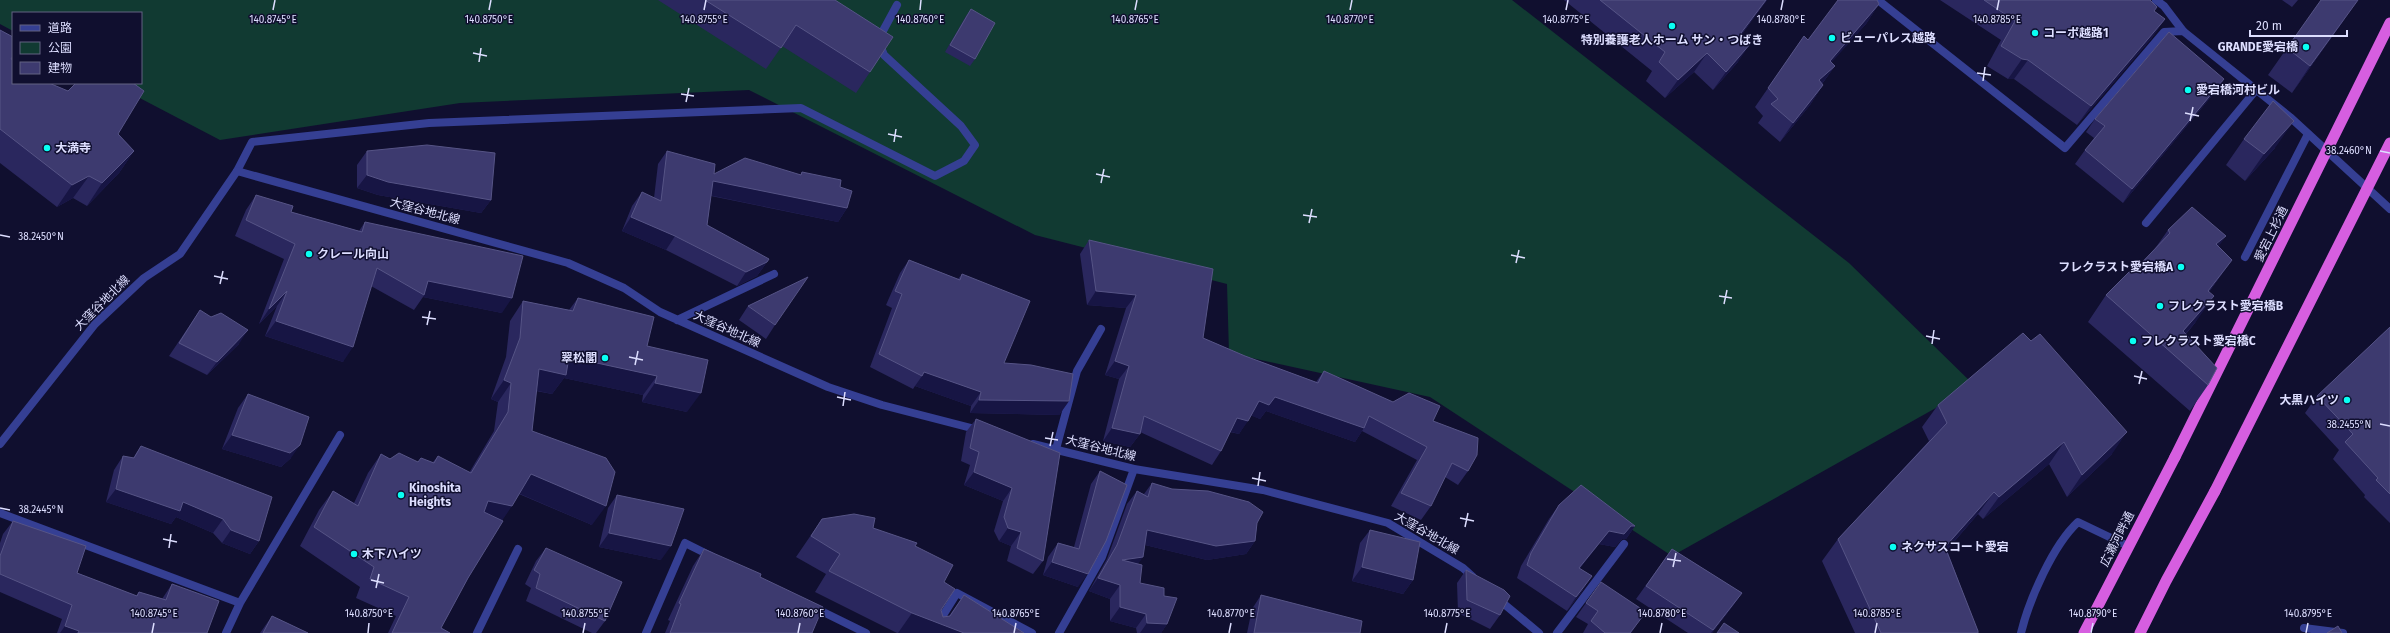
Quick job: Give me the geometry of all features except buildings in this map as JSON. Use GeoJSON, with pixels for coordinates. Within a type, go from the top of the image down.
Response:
{"type":"FeatureCollection","features":[{"type":"Feature","properties":{"kind":"highway","name":"愛宕上杉通"},"geometry":{"type":"LineString","coordinates":[[2175,457],[2390,23]]}},
{"type":"Feature","properties":{"kind":"highway"},"geometry":{"type":"LineString","coordinates":[[2140,633],[2166,581],[2215,491],[2390,143]]}},
{"type":"Feature","properties":{"kind":"highway","name":"広瀬河畔通"},"geometry":{"type":"LineString","coordinates":[[2084,633],[2175,457]]}},
{"type":"Feature","properties":{"kind":"street"},"geometry":{"type":"LineString","coordinates":[[1878,0],[2064,148],[2164,32],[2183,31]]}},
{"type":"Feature","properties":{"kind":"street"},"geometry":{"type":"LineString","coordinates":[[2156,0],[2164,6],[2183,31],[2308,134],[2390,209]]}},
{"type":"Feature","properties":{"kind":"street"},"geometry":{"type":"LineString","coordinates":[[237,171],[252,142],[429,123],[801,108],[934,176],[964,161],[975,145],[961,126],[884,55],[878,40],[897,5]]}},
{"type":"Feature","properties":{"kind":"street"},"geometry":{"type":"LineString","coordinates":[[2146,223],[2256,90]]}},
{"type":"Feature","properties":{"kind":"street"},"geometry":{"type":"LineString","coordinates":[[2245,257],[2308,134]]}},
{"type":"Feature","properties":{"kind":"street","name":"大窪谷地北線"},"geometry":{"type":"LineString","coordinates":[[0,444],[95,324],[144,278],[180,254],[237,171],[568,262],[624,288],[660,312],[828,387],[882,405],[988,432]]}},
{"type":"Feature","properties":{"kind":"street"},"geometry":{"type":"LineString","coordinates":[[677,320],[774,274]]}},
{"type":"Feature","properties":{"kind":"street"},"geometry":{"type":"LineString","coordinates":[[1056,449],[1077,371],[1101,328]]}},
{"type":"Feature","properties":{"kind":"street"},"geometry":{"type":"LineString","coordinates":[[226,633],[240,603],[340,435]]}},
{"type":"Feature","properties":{"kind":"street","name":"大窪谷地北線"},"geometry":{"type":"LineString","coordinates":[[1026,442],[1134,469],[1264,490],[1388,523],[1463,568],[1480,583]]}},
{"type":"Feature","properties":{"kind":"street"},"geometry":{"type":"LineString","coordinates":[[1059,633],[1102,557],[1134,469]]}},
{"type":"Feature","properties":{"kind":"street"},"geometry":{"type":"LineString","coordinates":[[0,513],[240,603]]}},
{"type":"Feature","properties":{"kind":"street"},"geometry":{"type":"LineString","coordinates":[[2021,633],[2027,608],[2066,533],[2078,522],[2128,546]]}},
{"type":"Feature","properties":{"kind":"street"},"geometry":{"type":"LineString","coordinates":[[646,633],[685,543],[720,560]]}},
{"type":"Feature","properties":{"kind":"street"},"geometry":{"type":"LineString","coordinates":[[1557,633],[1624,544]]}},
{"type":"Feature","properties":{"kind":"street"},"geometry":{"type":"LineString","coordinates":[[477,633],[518,550]]}},
{"type":"Feature","properties":{"kind":"street"},"geometry":{"type":"LineString","coordinates":[[932,633],[957,593],[1032,633]]}},
{"type":"Feature","properties":{"kind":"street"},"geometry":{"type":"LineString","coordinates":[[1492,594],[1520,620],[1539,633]]}},
{"type":"Feature","properties":{"kind":"street"},"geometry":{"type":"LineString","coordinates":[[803,602],[866,633]]}},
{"type":"Feature","properties":{"kind":"street"},"geometry":{"type":"LineString","coordinates":[[2304,628],[2343,633]]}},
{"type":"Feature","properties":{"kind":"green space"},"geometry":{"type":"Polygon","coordinates":[[[0,0],[1512,0],[1849,263],[1975,386],[1672,556],[1430,397],[1229,353],[1227,284],[1035,235],[749,90],[460,103],[220,140],[113,84],[142,84],[142,12],[12,12],[12,30],[0,24],[0,0]]]}},
{"type":"Feature","properties":{"kind":"place","name":"特別養護老人ホーム サン・つばき"},"geometry":{"type":"Point","coordinates":[1672,26]}},
{"type":"Feature","properties":{"kind":"place","name":"コーポ越路1"},"geometry":{"type":"Point","coordinates":[2035,33]}},
{"type":"Feature","properties":{"kind":"place","name":"ビューパレス越路"},"geometry":{"type":"Point","coordinates":[1832,38]}},
{"type":"Feature","properties":{"kind":"place","name":"GRANDE愛宕橋"},"geometry":{"type":"Point","coordinates":[2306,47]}},
{"type":"Feature","properties":{"kind":"place","name":"愛宕橋河村ビル"},"geometry":{"type":"Point","coordinates":[2188,90]}},
{"type":"Feature","properties":{"kind":"place","name":"大満寺"},"geometry":{"type":"Point","coordinates":[47,148]}},
{"type":"Feature","properties":{"kind":"place","name":"クレール向山"},"geometry":{"type":"Point","coordinates":[309,254]}},
{"type":"Feature","properties":{"kind":"place","name":"フレクラスト愛宕橋A"},"geometry":{"type":"Point","coordinates":[2181,267]}},
{"type":"Feature","properties":{"kind":"place","name":"フレクラスト愛宕橋B"},"geometry":{"type":"Point","coordinates":[2160,306]}},
{"type":"Feature","properties":{"kind":"place","name":"フレクラスト愛宕橋C"},"geometry":{"type":"Point","coordinates":[2133,341]}},
{"type":"Feature","properties":{"kind":"place","name":"翠松閣"},"geometry":{"type":"Point","coordinates":[605,358]}},
{"type":"Feature","properties":{"kind":"place","name":"大黒ハイツ"},"geometry":{"type":"Point","coordinates":[2347,400]}},
{"type":"Feature","properties":{"kind":"place","name":"Kinoshita Heights"},"geometry":{"type":"Point","coordinates":[401,495]}},
{"type":"Feature","properties":{"kind":"place","name":"ネクサスコート愛宕"},"geometry":{"type":"Point","coordinates":[1893,547]}},
{"type":"Feature","properties":{"kind":"place","name":"木下ハイツ"},"geometry":{"type":"Point","coordinates":[354,554]}}]}
